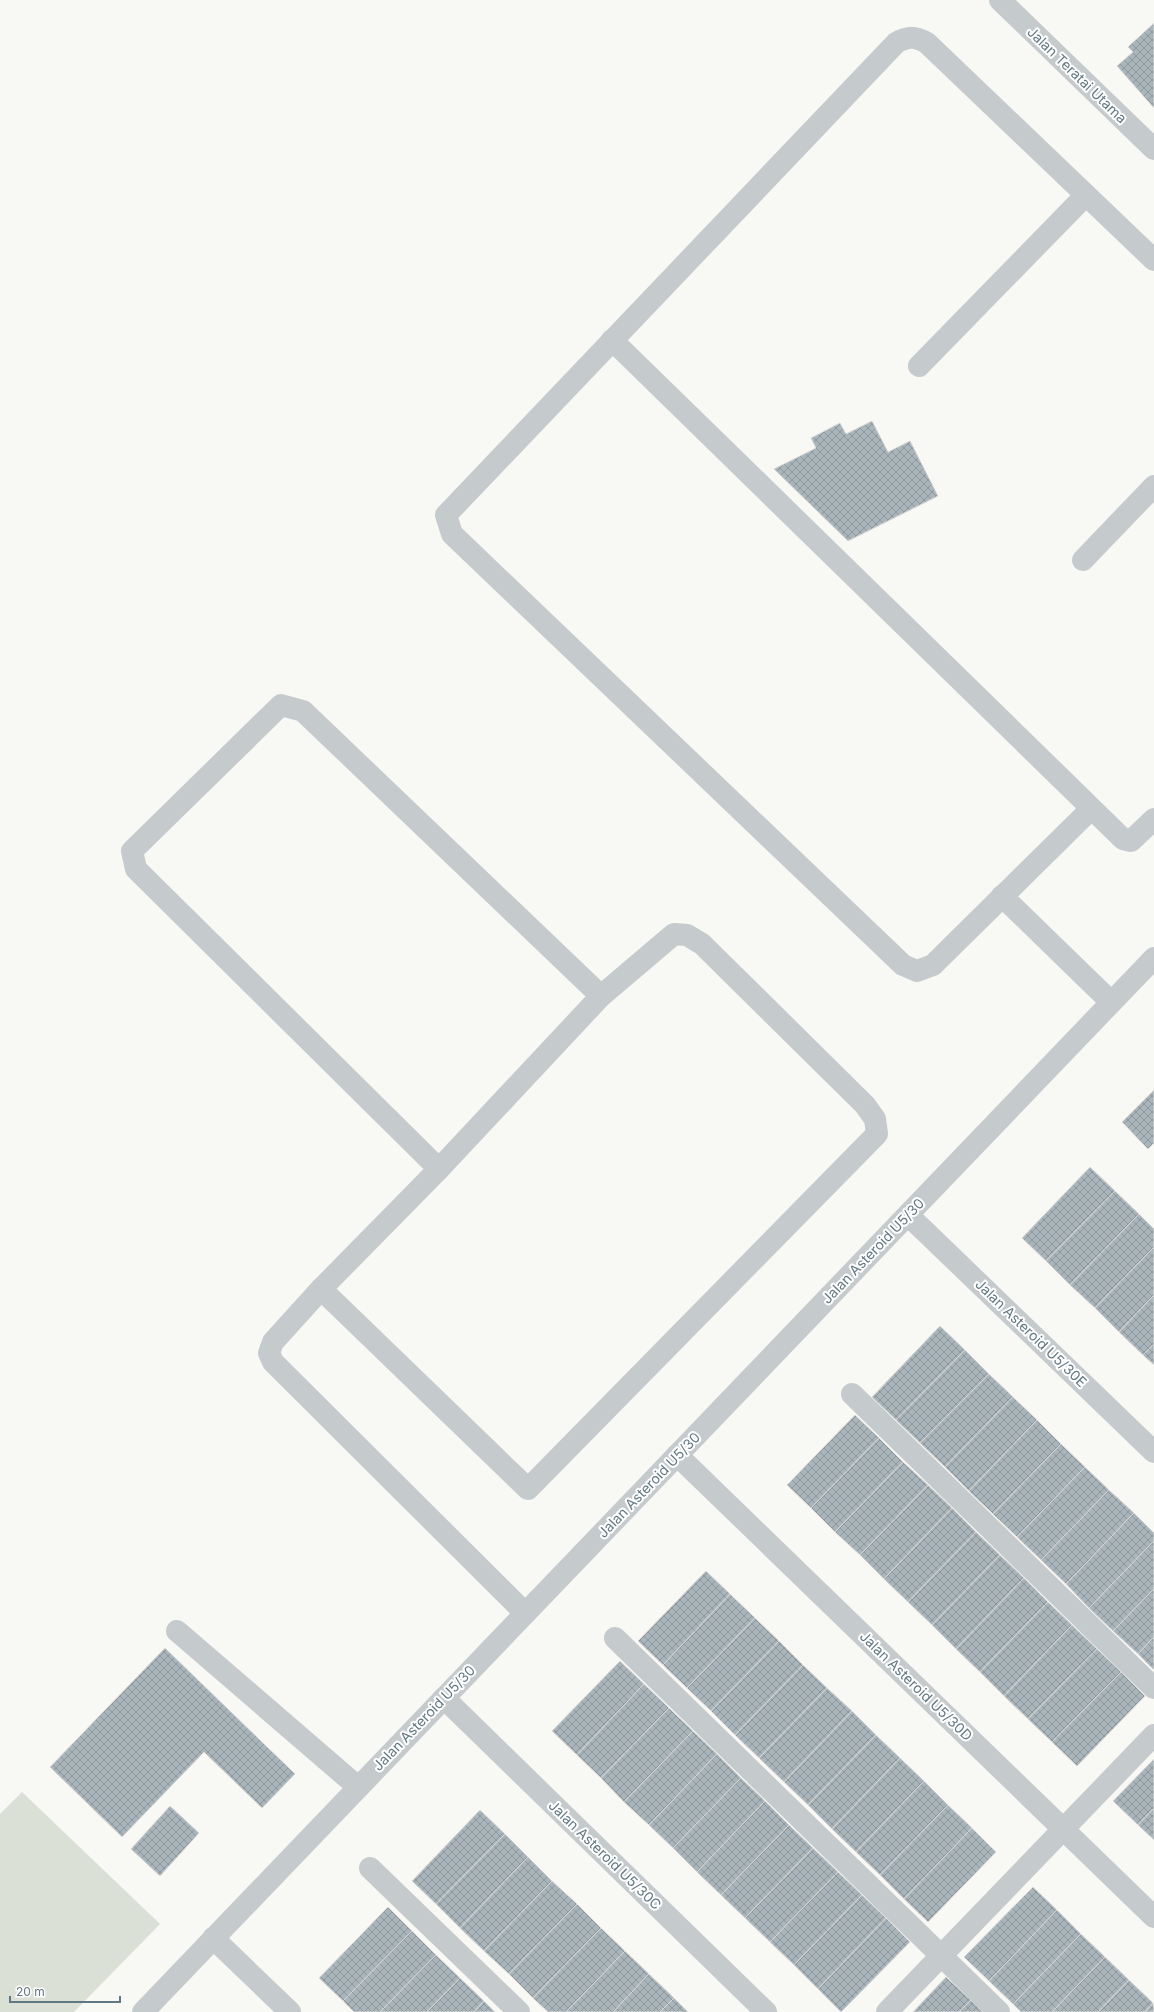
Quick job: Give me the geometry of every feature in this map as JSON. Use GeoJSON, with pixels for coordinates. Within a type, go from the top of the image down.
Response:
{"type":"FeatureCollection","features":[{"type":"Feature","properties":{"kind":"street","name":"Jalan Teratai Utama"},"geometry":{"type":"LineString","coordinates":[[1000,0],[1154,149]]}},
{"type":"Feature","properties":{"kind":"street"},"geometry":{"type":"LineString","coordinates":[[1091,808],[933,965],[917,971],[903,965],[452,534],[446,515],[896,43],[906,37],[917,37],[927,43],[1154,260]]}},
{"type":"Feature","properties":{"kind":"street"},"geometry":{"type":"LineString","coordinates":[[919,366],[1086,195]]}},
{"type":"Feature","properties":{"kind":"street"},"geometry":{"type":"LineString","coordinates":[[612,340],[1091,808],[1127,841],[1131,841],[1135,838],[1154,819]]}},
{"type":"Feature","properties":{"kind":"street"},"geometry":{"type":"LineString","coordinates":[[1083,560],[1154,486]]}},
{"type":"Feature","properties":{"kind":"street"},"geometry":{"type":"LineString","coordinates":[[439,1169],[136,869],[132,851],[281,705],[303,711],[601,996]]}},
{"type":"Feature","properties":{"kind":"street"},"geometry":{"type":"LineString","coordinates":[[1002,896],[1111,1002]]}},
{"type":"Feature","properties":{"kind":"street"},"geometry":{"type":"LineString","coordinates":[[321,1289],[528,1489],[877,1134],[875,1119],[865,1105],[702,944],[687,935],[674,934],[601,996],[439,1169],[321,1289],[273,1342],[269,1353],[273,1362],[526,1613]]}},
{"type":"Feature","properties":{"kind":"street","name":"Jalan Asteroid U5/30"},"geometry":{"type":"LineString","coordinates":[[144,2012],[213,1938],[1154,958]]}},
{"type":"Feature","properties":{"kind":"street","name":"Jalan Asteroid U5/30E"},"geometry":{"type":"LineString","coordinates":[[908,1215],[1154,1452]]}},
{"type":"Feature","properties":{"kind":"street"},"geometry":{"type":"LineString","coordinates":[[852,1394],[1154,1688]]}},
{"type":"Feature","properties":{"kind":"street","name":"Jalan Asteroid U5/30D"},"geometry":{"type":"LineString","coordinates":[[677,1455],[1154,1917]]}},
{"type":"Feature","properties":{"kind":"street"},"geometry":{"type":"LineString","coordinates":[[177,1631],[358,1787]]}},
{"type":"Feature","properties":{"kind":"street"},"geometry":{"type":"LineString","coordinates":[[615,1638],[999,2012]]}},
{"type":"Feature","properties":{"kind":"street","name":"Jalan Asteroid U5/30C"},"geometry":{"type":"LineString","coordinates":[[444,1698],[766,2012]]}},
{"type":"Feature","properties":{"kind":"street"},"geometry":{"type":"LineString","coordinates":[[887,2012],[1154,1735]]}},
{"type":"Feature","properties":{"kind":"street"},"geometry":{"type":"LineString","coordinates":[[370,1868],[519,2012]]}},
{"type":"Feature","properties":{"kind":"street"},"geometry":{"type":"LineString","coordinates":[[213,1938],[290,2012]]}},
{"type":"Feature","properties":{"kind":"shaded area"},"geometry":{"type":"Polygon","coordinates":[[[22,1792],[160,1924],[74,2012],[0,2012],[0,1814],[22,1792]]]}},
{"type":"Feature","properties":{"kind":"building"},"geometry":{"type":"Polygon","coordinates":[[[1154,23],[1154,108],[1117,66],[1133,52],[1128,47],[1154,23]]]}},
{"type":"Feature","properties":{"kind":"building"},"geometry":{"type":"Polygon","coordinates":[[[872,421],[888,452],[910,441],[938,496],[848,541],[774,469],[816,448],[811,438],[840,423],[846,434],[872,421]]]}},
{"type":"Feature","properties":{"kind":"building"},"geometry":{"type":"Polygon","coordinates":[[[1154,1090],[1154,1143],[1148,1149],[1122,1122],[1154,1090]]]}},
{"type":"Feature","properties":{"kind":"building"},"geometry":{"type":"Polygon","coordinates":[[[1090,1167],[1115,1191],[1046,1261],[1022,1238],[1090,1167]]]}},
{"type":"Feature","properties":{"kind":"building"},"geometry":{"type":"Polygon","coordinates":[[[1115,1191],[1139,1214],[1070,1285],[1046,1261],[1115,1191]]]}},
{"type":"Feature","properties":{"kind":"building"},"geometry":{"type":"Polygon","coordinates":[[[1139,1214],[1154,1229],[1154,1247],[1095,1308],[1070,1285],[1139,1214]]]}},
{"type":"Feature","properties":{"kind":"building"},"geometry":{"type":"Polygon","coordinates":[[[1154,1247],[1154,1295],[1119,1332],[1095,1308],[1154,1247]]]}},
{"type":"Feature","properties":{"kind":"building"},"geometry":{"type":"Polygon","coordinates":[[[1154,1295],[1154,1344],[1143,1355],[1119,1332],[1154,1295]]]}},
{"type":"Feature","properties":{"kind":"building"},"geometry":{"type":"Polygon","coordinates":[[[940,1326],[965,1350],[896,1420],[872,1397],[940,1326]]]}},
{"type":"Feature","properties":{"kind":"building"},"geometry":{"type":"Polygon","coordinates":[[[1154,1344],[1154,1365],[1143,1355],[1154,1344]]]}},
{"type":"Feature","properties":{"kind":"building"},"geometry":{"type":"Polygon","coordinates":[[[965,1350],[989,1374],[920,1443],[896,1420],[965,1350]]]}},
{"type":"Feature","properties":{"kind":"building"},"geometry":{"type":"Polygon","coordinates":[[[989,1374],[1013,1397],[945,1467],[920,1443],[989,1374]]]}},
{"type":"Feature","properties":{"kind":"building"},"geometry":{"type":"Polygon","coordinates":[[[1013,1397],[1037,1420],[969,1491],[945,1467],[1013,1397]]]}},
{"type":"Feature","properties":{"kind":"building"},"geometry":{"type":"Polygon","coordinates":[[[855,1415],[879,1438],[811,1508],[787,1485],[855,1415]]]}},
{"type":"Feature","properties":{"kind":"building"},"geometry":{"type":"Polygon","coordinates":[[[1037,1420],[1061,1444],[993,1514],[969,1491],[1037,1420]]]}},
{"type":"Feature","properties":{"kind":"building"},"geometry":{"type":"Polygon","coordinates":[[[879,1438],[903,1462],[835,1532],[811,1508],[879,1438]]]}},
{"type":"Feature","properties":{"kind":"building"},"geometry":{"type":"Polygon","coordinates":[[[1061,1444],[1085,1467],[1017,1537],[993,1514],[1061,1444]]]}},
{"type":"Feature","properties":{"kind":"building"},"geometry":{"type":"Polygon","coordinates":[[[903,1462],[928,1485],[860,1555],[835,1532],[903,1462]]]}},
{"type":"Feature","properties":{"kind":"building"},"geometry":{"type":"Polygon","coordinates":[[[1085,1467],[1109,1490],[1041,1560],[1017,1537],[1085,1467]]]}},
{"type":"Feature","properties":{"kind":"building"},"geometry":{"type":"Polygon","coordinates":[[[928,1485],[952,1508],[884,1579],[860,1555],[928,1485]]]}},
{"type":"Feature","properties":{"kind":"building"},"geometry":{"type":"Polygon","coordinates":[[[1109,1490],[1134,1513],[1066,1584],[1041,1560],[1109,1490]]]}},
{"type":"Feature","properties":{"kind":"building"},"geometry":{"type":"Polygon","coordinates":[[[952,1508],[976,1532],[908,1602],[884,1579],[952,1508]]]}},
{"type":"Feature","properties":{"kind":"building"},"geometry":{"type":"Polygon","coordinates":[[[1134,1513],[1154,1533],[1154,1541],[1089,1608],[1066,1584],[1134,1513]]]}},
{"type":"Feature","properties":{"kind":"building"},"geometry":{"type":"Polygon","coordinates":[[[976,1532],[1000,1555],[932,1625],[908,1602],[976,1532]]]}},
{"type":"Feature","properties":{"kind":"building"},"geometry":{"type":"Polygon","coordinates":[[[1154,1541],[1154,1589],[1113,1631],[1089,1608],[1154,1541]]]}},
{"type":"Feature","properties":{"kind":"building"},"geometry":{"type":"Polygon","coordinates":[[[1000,1555],[1024,1578],[956,1649],[932,1625],[1000,1555]]]}},
{"type":"Feature","properties":{"kind":"building"},"geometry":{"type":"Polygon","coordinates":[[[706,1571],[730,1594],[663,1665],[638,1641],[706,1571]]]}},
{"type":"Feature","properties":{"kind":"building"},"geometry":{"type":"Polygon","coordinates":[[[1024,1578],[1048,1602],[980,1672],[956,1649],[1024,1578]]]}},
{"type":"Feature","properties":{"kind":"building"},"geometry":{"type":"Polygon","coordinates":[[[1154,1589],[1154,1637],[1138,1654],[1113,1631],[1154,1589]]]}},
{"type":"Feature","properties":{"kind":"building"},"geometry":{"type":"Polygon","coordinates":[[[730,1594],[755,1618],[687,1688],[663,1665],[730,1594]]]}},
{"type":"Feature","properties":{"kind":"building"},"geometry":{"type":"Polygon","coordinates":[[[1048,1602],[1072,1625],[1004,1696],[980,1672],[1048,1602]]]}},
{"type":"Feature","properties":{"kind":"building"},"geometry":{"type":"Polygon","coordinates":[[[755,1618],[779,1641],[711,1711],[687,1688],[755,1618]]]}},
{"type":"Feature","properties":{"kind":"building"},"geometry":{"type":"Polygon","coordinates":[[[1072,1625],[1097,1649],[1028,1719],[1004,1696],[1072,1625]]]}},
{"type":"Feature","properties":{"kind":"building"},"geometry":{"type":"Polygon","coordinates":[[[1154,1637],[1154,1670],[1138,1654],[1154,1637]]]}},
{"type":"Feature","properties":{"kind":"building"},"geometry":{"type":"Polygon","coordinates":[[[779,1641],[803,1665],[735,1735],[711,1711],[779,1641]]]}},
{"type":"Feature","properties":{"kind":"building"},"geometry":{"type":"Polygon","coordinates":[[[165,1648],[295,1774],[262,1808],[204,1752],[122,1837],[50,1767],[165,1648]]]}},
{"type":"Feature","properties":{"kind":"building"},"geometry":{"type":"Polygon","coordinates":[[[1097,1649],[1121,1672],[1052,1742],[1028,1719],[1097,1649]]]}},
{"type":"Feature","properties":{"kind":"building"},"geometry":{"type":"Polygon","coordinates":[[[620,1661],[644,1684],[577,1755],[552,1731],[620,1661]]]}},
{"type":"Feature","properties":{"kind":"building"},"geometry":{"type":"Polygon","coordinates":[[[803,1665],[827,1688],[759,1758],[735,1735],[803,1665]]]}},
{"type":"Feature","properties":{"kind":"building"},"geometry":{"type":"Polygon","coordinates":[[[1121,1672],[1145,1696],[1077,1766],[1052,1742],[1121,1672]]]}},
{"type":"Feature","properties":{"kind":"building"},"geometry":{"type":"Polygon","coordinates":[[[644,1684],[669,1708],[601,1778],[577,1755],[644,1684]]]}},
{"type":"Feature","properties":{"kind":"building"},"geometry":{"type":"Polygon","coordinates":[[[827,1688],[852,1711],[784,1782],[759,1758],[827,1688]]]}},
{"type":"Feature","properties":{"kind":"building"},"geometry":{"type":"Polygon","coordinates":[[[669,1708],[693,1731],[624,1802],[601,1778],[669,1708]]]}},
{"type":"Feature","properties":{"kind":"building"},"geometry":{"type":"Polygon","coordinates":[[[852,1711],[876,1735],[808,1805],[784,1782],[852,1711]]]}},
{"type":"Feature","properties":{"kind":"building"},"geometry":{"type":"Polygon","coordinates":[[[693,1731],[717,1754],[649,1825],[624,1802],[693,1731]]]}},
{"type":"Feature","properties":{"kind":"building"},"geometry":{"type":"Polygon","coordinates":[[[876,1735],[900,1758],[832,1829],[808,1805],[876,1735]]]}},
{"type":"Feature","properties":{"kind":"building"},"geometry":{"type":"Polygon","coordinates":[[[717,1754],[741,1778],[673,1848],[649,1825],[717,1754]]]}},
{"type":"Feature","properties":{"kind":"building"},"geometry":{"type":"Polygon","coordinates":[[[900,1758],[924,1781],[856,1852],[832,1829],[900,1758]]]}},
{"type":"Feature","properties":{"kind":"building"},"geometry":{"type":"Polygon","coordinates":[[[1154,1759],[1154,1808],[1138,1825],[1113,1801],[1154,1759]]]}},
{"type":"Feature","properties":{"kind":"building"},"geometry":{"type":"Polygon","coordinates":[[[741,1778],[765,1801],[697,1872],[673,1848],[741,1778]]]}},
{"type":"Feature","properties":{"kind":"building"},"geometry":{"type":"Polygon","coordinates":[[[924,1781],[948,1805],[880,1875],[856,1852],[924,1781]]]}},
{"type":"Feature","properties":{"kind":"building"},"geometry":{"type":"Polygon","coordinates":[[[765,1801],[789,1825],[721,1895],[697,1872],[765,1801]]]}},
{"type":"Feature","properties":{"kind":"building"},"geometry":{"type":"Polygon","coordinates":[[[948,1805],[972,1828],[904,1899],[880,1875],[948,1805]]]}},
{"type":"Feature","properties":{"kind":"building"},"geometry":{"type":"Polygon","coordinates":[[[170,1806],[199,1833],[160,1876],[131,1849],[170,1806]]]}},
{"type":"Feature","properties":{"kind":"building"},"geometry":{"type":"Polygon","coordinates":[[[1154,1808],[1154,1840],[1138,1825],[1154,1808]]]}},
{"type":"Feature","properties":{"kind":"building"},"geometry":{"type":"Polygon","coordinates":[[[480,1810],[505,1834],[436,1904],[412,1881],[480,1810]]]}},
{"type":"Feature","properties":{"kind":"building"},"geometry":{"type":"Polygon","coordinates":[[[789,1825],[813,1848],[745,1918],[721,1895],[789,1825]]]}},
{"type":"Feature","properties":{"kind":"building"},"geometry":{"type":"Polygon","coordinates":[[[972,1828],[996,1852],[928,1922],[904,1899],[972,1828]]]}},
{"type":"Feature","properties":{"kind":"building"},"geometry":{"type":"Polygon","coordinates":[[[505,1834],[528,1857],[460,1928],[436,1904],[505,1834]]]}},
{"type":"Feature","properties":{"kind":"building"},"geometry":{"type":"Polygon","coordinates":[[[813,1848],[838,1872],[770,1942],[745,1918],[813,1848]]]}},
{"type":"Feature","properties":{"kind":"building"},"geometry":{"type":"Polygon","coordinates":[[[528,1857],[552,1881],[484,1951],[460,1928],[528,1857]]]}},
{"type":"Feature","properties":{"kind":"building"},"geometry":{"type":"Polygon","coordinates":[[[838,1872],[862,1895],[794,1965],[770,1942],[838,1872]]]}},
{"type":"Feature","properties":{"kind":"building"},"geometry":{"type":"Polygon","coordinates":[[[552,1881],[577,1904],[509,1974],[484,1951],[552,1881]]]}},
{"type":"Feature","properties":{"kind":"building"},"geometry":{"type":"Polygon","coordinates":[[[1033,1887],[1057,1910],[989,1981],[964,1957],[1033,1887]]]}},
{"type":"Feature","properties":{"kind":"building"},"geometry":{"type":"Polygon","coordinates":[[[862,1895],[886,1918],[818,1989],[794,1965],[862,1895]]]}},
{"type":"Feature","properties":{"kind":"building"},"geometry":{"type":"Polygon","coordinates":[[[577,1904],[601,1928],[533,1998],[509,1974],[577,1904]]]}},
{"type":"Feature","properties":{"kind":"building"},"geometry":{"type":"Polygon","coordinates":[[[388,1907],[412,1931],[343,2001],[319,1978],[388,1907]]]}},
{"type":"Feature","properties":{"kind":"building"},"geometry":{"type":"Polygon","coordinates":[[[1057,1910],[1081,1934],[1013,2004],[989,1981],[1057,1910]]]}},
{"type":"Feature","properties":{"kind":"building"},"geometry":{"type":"Polygon","coordinates":[[[886,1918],[910,1942],[841,2012],[818,1989],[886,1918]]]}},
{"type":"Feature","properties":{"kind":"building"},"geometry":{"type":"Polygon","coordinates":[[[601,1928],[625,1951],[566,2012],[548,2012],[533,1998],[601,1928]]]}},
{"type":"Feature","properties":{"kind":"building"},"geometry":{"type":"Polygon","coordinates":[[[412,1931],[436,1955],[380,2012],[354,2012],[343,2001],[412,1931]]]}},
{"type":"Feature","properties":{"kind":"building"},"geometry":{"type":"Polygon","coordinates":[[[1081,1934],[1105,1957],[1052,2012],[1021,2012],[1013,2004],[1081,1934]]]}},
{"type":"Feature","properties":{"kind":"building"},"geometry":{"type":"Polygon","coordinates":[[[625,1951],[649,1974],[613,2012],[566,2012],[625,1951]]]}},
{"type":"Feature","properties":{"kind":"building"},"geometry":{"type":"Polygon","coordinates":[[[436,1955],[460,1978],[427,2012],[380,2012],[436,1955]]]}},
{"type":"Feature","properties":{"kind":"building"},"geometry":{"type":"Polygon","coordinates":[[[1105,1957],[1129,1980],[1098,2012],[1052,2012],[1105,1957]]]}},
{"type":"Feature","properties":{"kind":"building"},"geometry":{"type":"Polygon","coordinates":[[[649,1974],[674,1998],[660,2012],[613,2012],[649,1974]]]}},
{"type":"Feature","properties":{"kind":"building"},"geometry":{"type":"Polygon","coordinates":[[[946,1977],[971,2000],[959,2012],[913,2012],[946,1977]]]}},
{"type":"Feature","properties":{"kind":"building"},"geometry":{"type":"Polygon","coordinates":[[[460,1978],[484,2001],[474,2012],[427,2012],[460,1978]]]}},
{"type":"Feature","properties":{"kind":"building"},"geometry":{"type":"Polygon","coordinates":[[[1129,1980],[1153,2003],[1145,2012],[1098,2012],[1129,1980]]]}},
{"type":"Feature","properties":{"kind":"building"},"geometry":{"type":"Polygon","coordinates":[[[674,1998],[688,2012],[660,2012],[674,1998]]]}},
{"type":"Feature","properties":{"kind":"building"},"geometry":{"type":"Polygon","coordinates":[[[971,2000],[983,2012],[959,2012],[971,2000]]]}},
{"type":"Feature","properties":{"kind":"building"},"geometry":{"type":"Polygon","coordinates":[[[484,2001],[495,2012],[474,2012],[484,2001]]]}},
{"type":"Feature","properties":{"kind":"building"},"geometry":{"type":"Polygon","coordinates":[[[1153,2003],[1154,2012],[1145,2012],[1153,2003]]]}}]}
